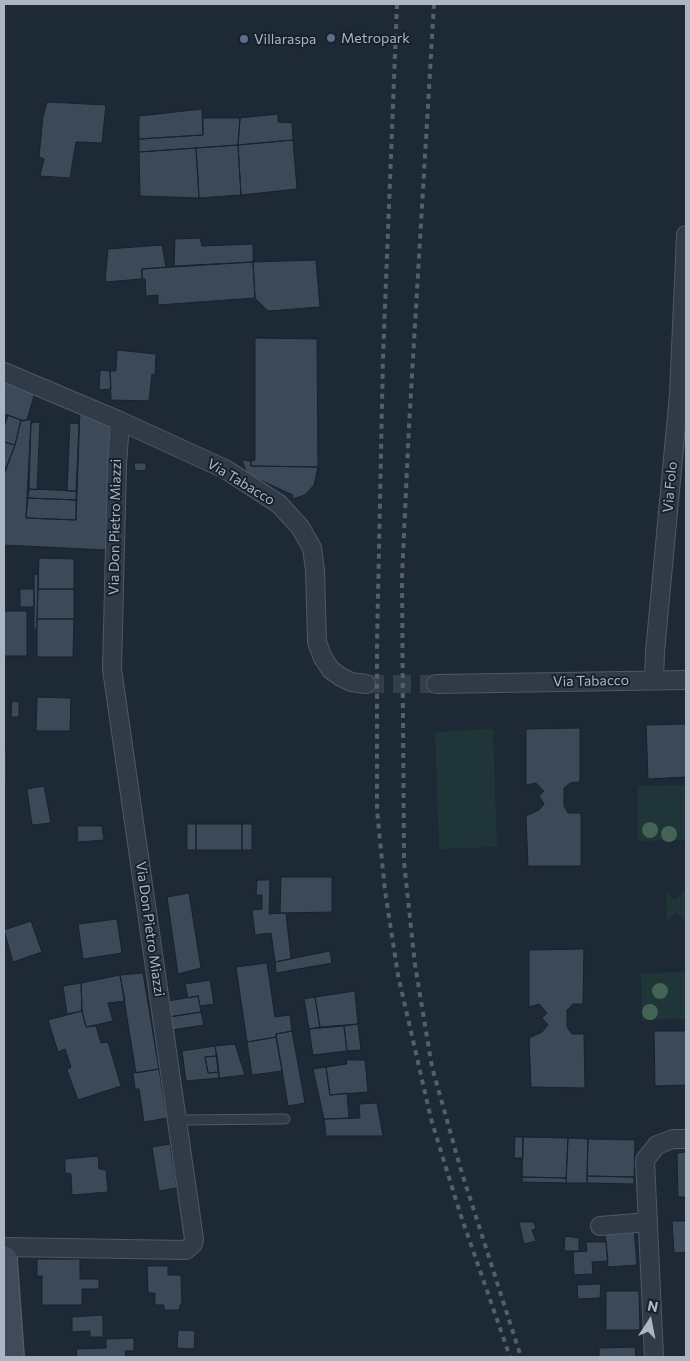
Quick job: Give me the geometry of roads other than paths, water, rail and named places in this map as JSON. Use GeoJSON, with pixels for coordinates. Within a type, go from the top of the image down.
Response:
{"type":"FeatureCollection","features":[{"type":"Feature","properties":{"kind":"main road"},"geometry":{"type":"LineString","coordinates":[[4,1258],[6,1310],[12,1357]]}},
{"type":"Feature","properties":{"kind":"street","name":"Via Folo"},"geometry":{"type":"LineString","coordinates":[[654,680],[679,394],[686,235]]}},
{"type":"Feature","properties":{"kind":"street","name":"Via Tabacco"},"geometry":{"type":"LineString","coordinates":[[4,372],[120,421],[225,469],[279,504],[300,527],[312,548],[315,570],[317,642],[323,658],[341,678],[351,682],[366,684]]}},
{"type":"Feature","properties":{"kind":"street","name":"Via Don Pietro Miazzi"},"geometry":{"type":"LineString","coordinates":[[4,1247],[186,1250],[194,1244],[178,1120],[112,669],[116,465],[120,421]]}},
{"type":"Feature","properties":{"kind":"street","name":"Via Tabacco"},"geometry":{"type":"LineString","coordinates":[[436,684],[686,680]]}},
{"type":"Feature","properties":{"kind":"street"},"geometry":{"type":"LineString","coordinates":[[654,1357],[645,1160],[657,1145],[673,1139],[686,1139]]}},
{"type":"Feature","properties":{"kind":"street"},"geometry":{"type":"LineString","coordinates":[[600,1226],[648,1222]]}},
{"type":"Feature","properties":{"kind":"lane"},"geometry":{"type":"LineString","coordinates":[[178,1120],[284,1119]]}},
{"type":"Feature","properties":{"kind":"tunnel"},"geometry":{"type":"LineString","coordinates":[[366,684],[436,684]]}},
{"type":"Feature","properties":{"kind":"railway"},"geometry":{"type":"LineString","coordinates":[[397,4],[383,357],[377,644],[377,810],[385,891],[398,975],[431,1119],[460,1213],[510,1357]]}},
{"type":"Feature","properties":{"kind":"railway"},"geometry":{"type":"LineString","coordinates":[[434,4],[402,577],[404,862],[415,965],[432,1067],[461,1170],[521,1357]]}},
{"type":"Feature","properties":{"kind":"place","name":"Metropark"},"geometry":{"type":"Point","coordinates":[331,38]}},
{"type":"Feature","properties":{"kind":"place","name":"Villaraspa"},"geometry":{"type":"Point","coordinates":[244,39]}}]}
